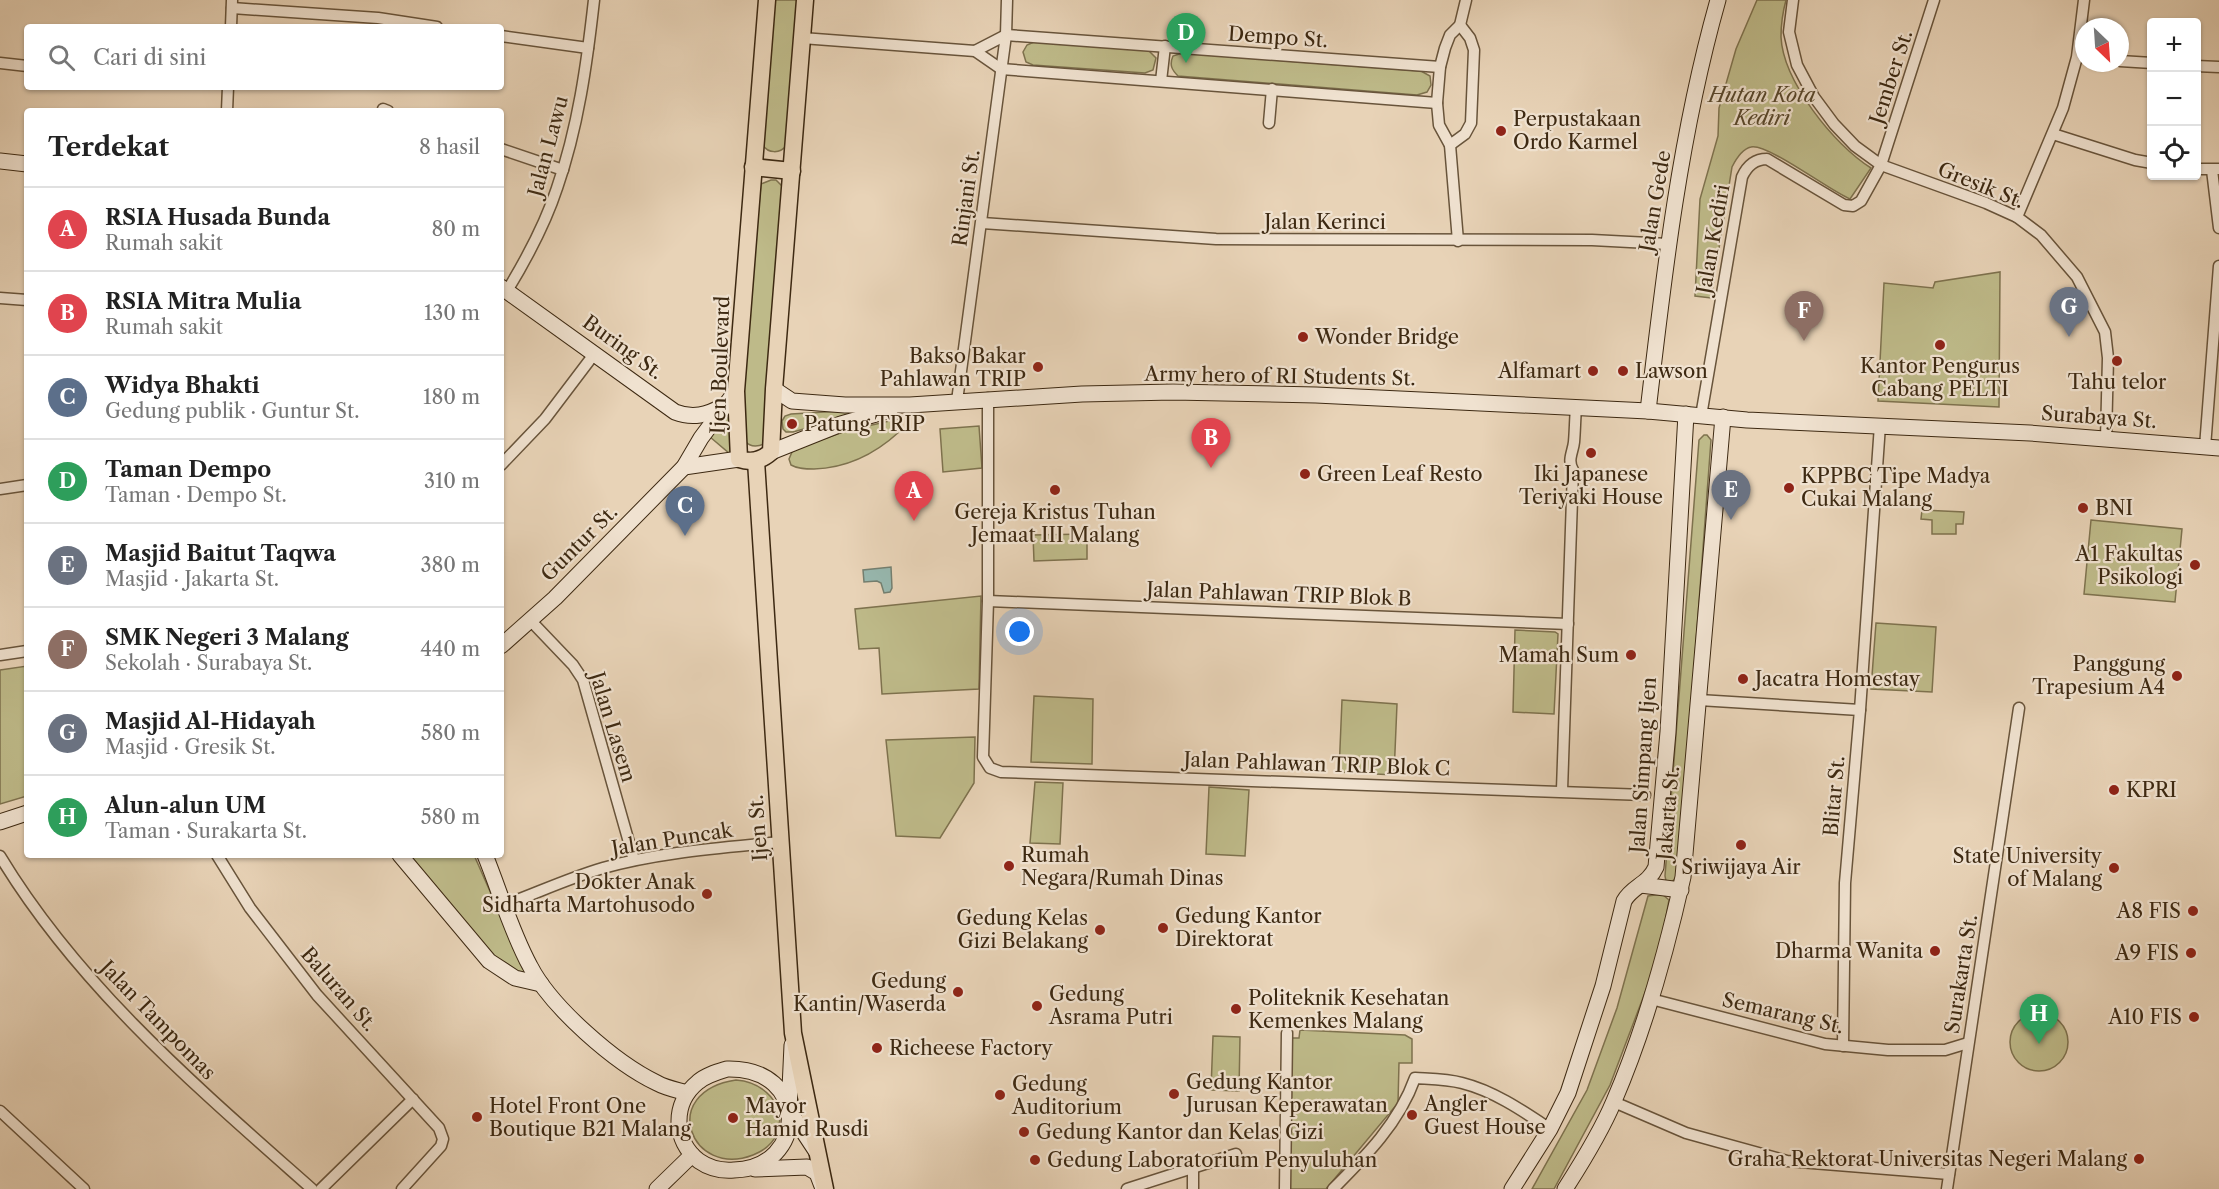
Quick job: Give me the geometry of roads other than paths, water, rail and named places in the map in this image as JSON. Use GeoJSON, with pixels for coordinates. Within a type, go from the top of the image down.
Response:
{"type":"FeatureCollection","features":[{"type":"Feature","properties":{"kind":"main road","name":"Ijen Boulevard"},"geometry":{"type":"LineString","coordinates":[[756,461],[739,459],[736,391],[767,0]]}},
{"type":"Feature","properties":{"kind":"main road"},"geometry":{"type":"LineString","coordinates":[[771,452],[805,0]]}},
{"type":"Feature","properties":{"kind":"main road","name":"Jalan Gede"},"geometry":{"type":"LineString","coordinates":[[1648,411],[1668,244],[1689,124],[1718,0]]}},
{"type":"Feature","properties":{"kind":"main road"},"geometry":{"type":"LineString","coordinates":[[0,161],[24,164]]}},
{"type":"Feature","properties":{"kind":"main road"},"geometry":{"type":"LineString","coordinates":[[753,167],[792,171]]}},
{"type":"Feature","properties":{"kind":"main road","name":"Buring St."},"geometry":{"type":"LineString","coordinates":[[504,289],[675,412],[686,416],[697,416],[713,412],[726,404]]}},
{"type":"Feature","properties":{"kind":"main road"},"geometry":{"type":"LineString","coordinates":[[774,389],[792,400],[812,404],[910,405]]}},
{"type":"Feature","properties":{"kind":"main road","name":"Guntur St."},"geometry":{"type":"LineString","coordinates":[[504,643],[555,598],[684,467],[697,444],[736,391]]}},
{"type":"Feature","properties":{"kind":"main road","name":"Army hero of RI Students St."},"geometry":{"type":"LineString","coordinates":[[910,405],[988,398],[1082,394],[1261,393],[1693,415]]}},
{"type":"Feature","properties":{"kind":"main road"},"geometry":{"type":"LineString","coordinates":[[756,461],[765,458],[771,452],[841,424],[910,405]]}},
{"type":"Feature","properties":{"kind":"main road","name":"Surabaya St."},"geometry":{"type":"LineString","coordinates":[[1693,415],[2106,438],[2212,448]]}},
{"type":"Feature","properties":{"kind":"main road","name":"Jalan Simpang Ijen"},"geometry":{"type":"LineString","coordinates":[[1512,1189],[1550,1129],[1568,1093],[1603,986],[1624,901],[1629,892],[1651,878],[1656,867],[1693,415]]}},
{"type":"Feature","properties":{"kind":"main road","name":"Jakarta St."},"geometry":{"type":"LineString","coordinates":[[1565,1189],[1593,1143],[1614,1102],[1651,999],[1681,890],[1723,417]]}},
{"type":"Feature","properties":{"kind":"main road"},"geometry":{"type":"LineString","coordinates":[[684,467],[739,459]]}},
{"type":"Feature","properties":{"kind":"main road","name":"Ijen St."},"geometry":{"type":"LineString","coordinates":[[756,461],[793,1033],[824,1189]]}},
{"type":"Feature","properties":{"kind":"main road"},"geometry":{"type":"LineString","coordinates":[[0,822],[24,814]]}},
{"type":"Feature","properties":{"kind":"main road"},"geometry":{"type":"LineString","coordinates":[[403,858],[489,961],[515,978],[541,984]]}},
{"type":"Feature","properties":{"kind":"main road"},"geometry":{"type":"LineString","coordinates":[[486,858],[519,944],[541,984],[581,1028],[628,1066],[656,1083],[687,1094]]}},
{"type":"Feature","properties":{"kind":"main road"},"geometry":{"type":"LineString","coordinates":[[1641,885],[1681,890]]}},
{"type":"Feature","properties":{"kind":"main road"},"geometry":{"type":"LineString","coordinates":[[744,1169],[768,1159],[781,1147],[788,1133],[793,1033]]}},
{"type":"Feature","properties":{"kind":"main road"},"geometry":{"type":"LineString","coordinates":[[818,1155],[789,1110],[781,1091],[773,1082],[749,1070],[727,1069],[698,1082],[687,1094],[679,1114],[678,1125],[681,1137],[692,1155],[702,1163],[723,1170],[807,1167],[817,1173],[824,1189]]}},
{"type":"Feature","properties":{"kind":"main road"},"geometry":{"type":"LineString","coordinates":[[657,1189],[692,1155]]}},
{"type":"Feature","properties":{"kind":"street","name":"Jalan Lawu"},"geometry":{"type":"LineString","coordinates":[[504,289],[526,259],[544,222],[562,170],[580,95],[594,0]]}},
{"type":"Feature","properties":{"kind":"street","name":"Rinjani St."},"geometry":{"type":"LineString","coordinates":[[957,401],[1006,35],[1006,0]]}},
{"type":"Feature","properties":{"kind":"street"},"geometry":{"type":"LineString","coordinates":[[1458,241],[1450,145],[1438,125],[1437,103],[1440,67],[1450,35],[1460,25],[1466,0]]}},
{"type":"Feature","properties":{"kind":"street","name":"Gresik St."},"geometry":{"type":"LineString","coordinates":[[1793,0],[1789,32],[1797,64],[1808,86],[1834,124],[1855,146],[1881,165],[1986,202],[2017,217],[2041,235],[2077,277],[2105,332],[2108,358],[2106,438]]}},
{"type":"Feature","properties":{"kind":"street","name":"Jember St."},"geometry":{"type":"LineString","coordinates":[[1881,165],[1934,0]]}},
{"type":"Feature","properties":{"kind":"street"},"geometry":{"type":"LineString","coordinates":[[2083,18],[2084,0]]}},
{"type":"Feature","properties":{"kind":"street"},"geometry":{"type":"LineString","coordinates":[[231,24],[232,4],[378,18],[417,24]]}},
{"type":"Feature","properties":{"kind":"street"},"geometry":{"type":"LineString","coordinates":[[1450,145],[1466,134],[1471,123],[1473,50],[1470,39],[1460,25]]}},
{"type":"Feature","properties":{"kind":"street"},"geometry":{"type":"LineString","coordinates":[[975,51],[1006,35]]}},
{"type":"Feature","properties":{"kind":"street","name":"Dempo St."},"geometry":{"type":"LineString","coordinates":[[1006,35],[1440,67]]}},
{"type":"Feature","properties":{"kind":"street"},"geometry":{"type":"LineString","coordinates":[[504,36],[588,48]]}},
{"type":"Feature","properties":{"kind":"street"},"geometry":{"type":"LineString","coordinates":[[802,38],[975,51],[1001,69],[1437,103]]}},
{"type":"Feature","properties":{"kind":"street"},"geometry":{"type":"LineString","coordinates":[[1161,81],[1165,46]]}},
{"type":"Feature","properties":{"kind":"street"},"geometry":{"type":"LineString","coordinates":[[2129,62],[2147,63]]}},
{"type":"Feature","properties":{"kind":"street"},"geometry":{"type":"LineString","coordinates":[[0,63],[24,66]]}},
{"type":"Feature","properties":{"kind":"street"},"geometry":{"type":"LineString","coordinates":[[2201,66],[2219,67]]}},
{"type":"Feature","properties":{"kind":"street"},"geometry":{"type":"LineString","coordinates":[[2017,217],[2053,134],[2075,72]]}},
{"type":"Feature","properties":{"kind":"street"},"geometry":{"type":"LineString","coordinates":[[1269,123],[1272,89]]}},
{"type":"Feature","properties":{"kind":"street"},"geometry":{"type":"LineString","coordinates":[[227,108],[228,90]]}},
{"type":"Feature","properties":{"kind":"street"},"geometry":{"type":"LineString","coordinates":[[2053,134],[2147,162]]}},
{"type":"Feature","properties":{"kind":"street"},"geometry":{"type":"LineString","coordinates":[[504,150],[562,170]]}},
{"type":"Feature","properties":{"kind":"street","name":"Jalan Kediri"},"geometry":{"type":"LineString","coordinates":[[1693,415],[1746,170],[1755,161],[1767,159],[1849,206],[1861,201],[1881,165]]}},
{"type":"Feature","properties":{"kind":"street"},"geometry":{"type":"LineString","coordinates":[[2215,170],[2219,228]]}},
{"type":"Feature","properties":{"kind":"street","name":"Jalan Kerinci"},"geometry":{"type":"LineString","coordinates":[[981,223],[1216,239],[1592,240],[1668,244]]}},
{"type":"Feature","properties":{"kind":"street"},"geometry":{"type":"LineString","coordinates":[[2212,448],[2219,266]]}},
{"type":"Feature","properties":{"kind":"street"},"geometry":{"type":"LineString","coordinates":[[0,298],[24,300]]}},
{"type":"Feature","properties":{"kind":"street"},"geometry":{"type":"LineString","coordinates":[[504,462],[545,419],[595,353]]}},
{"type":"Feature","properties":{"kind":"street"},"geometry":{"type":"LineString","coordinates":[[988,398],[988,601]]}},
{"type":"Feature","properties":{"kind":"street"},"geometry":{"type":"LineString","coordinates":[[1562,790],[1573,470],[1577,467],[1577,451],[1574,446],[1576,408]]}},
{"type":"Feature","properties":{"kind":"street","name":"Blitar St."},"geometry":{"type":"LineString","coordinates":[[1843,1046],[1844,891],[1860,710],[1880,425]]}},
{"type":"Feature","properties":{"kind":"street"},"geometry":{"type":"LineString","coordinates":[[0,489],[24,485]]}},
{"type":"Feature","properties":{"kind":"street","name":"Jalan Pahlawan TRIP Blok B"},"geometry":{"type":"LineString","coordinates":[[988,601],[1568,624]]}},
{"type":"Feature","properties":{"kind":"street","name":"Jalan Pahlawan TRIP Blok C"},"geometry":{"type":"LineString","coordinates":[[988,601],[983,757],[990,768],[1002,772],[1562,790],[1645,795]]}},
{"type":"Feature","properties":{"kind":"street","name":"Jalan Lasem"},"geometry":{"type":"LineString","coordinates":[[530,621],[573,665],[583,680],[634,860]]}},
{"type":"Feature","properties":{"kind":"street"},"geometry":{"type":"LineString","coordinates":[[0,655],[24,651]]}},
{"type":"Feature","properties":{"kind":"street"},"geometry":{"type":"LineString","coordinates":[[1699,700],[1860,710]]}},
{"type":"Feature","properties":{"kind":"street","name":"Surakarta St."},"geometry":{"type":"LineString","coordinates":[[1947,1189],[2019,708]]}},
{"type":"Feature","properties":{"kind":"street","name":"Jalan Puncak"},"geometry":{"type":"LineString","coordinates":[[504,905],[601,869],[634,860],[700,850],[780,842]]}},
{"type":"Feature","properties":{"kind":"street","name":"Jalan Tampomas"},"geometry":{"type":"LineString","coordinates":[[0,856],[28,900],[114,1004],[193,1083],[312,1189]]}},
{"type":"Feature","properties":{"kind":"street","name":"Baluran St."},"geometry":{"type":"LineString","coordinates":[[219,858],[250,908],[317,995],[439,1128],[443,1139],[441,1146],[407,1187]]}},
{"type":"Feature","properties":{"kind":"street","name":"Semarang St."},"geometry":{"type":"LineString","coordinates":[[1651,999],[1798,1039],[1888,1050],[1945,1050]]}},
{"type":"Feature","properties":{"kind":"street"},"geometry":{"type":"LineString","coordinates":[[1285,1189],[1287,1033]]}},
{"type":"Feature","properties":{"kind":"street"},"geometry":{"type":"LineString","coordinates":[[1945,1050],[1968,1043]]}},
{"type":"Feature","properties":{"kind":"street"},"geometry":{"type":"LineString","coordinates":[[1945,1050],[1966,1060]]}},
{"type":"Feature","properties":{"kind":"street"},"geometry":{"type":"LineString","coordinates":[[1333,1189],[1365,1157],[1394,1121],[1415,1078],[1461,1082],[1479,1088],[1550,1129]]}},
{"type":"Feature","properties":{"kind":"street"},"geometry":{"type":"LineString","coordinates":[[321,1189],[413,1099]]}},
{"type":"Feature","properties":{"kind":"street"},"geometry":{"type":"LineString","coordinates":[[1614,1102],[1686,1133],[1787,1161],[1949,1174]]}},
{"type":"Feature","properties":{"kind":"street"},"geometry":{"type":"LineString","coordinates":[[0,1111],[84,1189]]}},
{"type":"Feature","properties":{"kind":"street"},"geometry":{"type":"LineString","coordinates":[[1127,1189],[1163,1184],[1193,1168],[1236,1154]]}},
{"type":"Feature","properties":{"kind":"street"},"geometry":{"type":"LineString","coordinates":[[1193,1168],[1193,1189]]}},
{"type":"Feature","properties":{"kind":"water"},"geometry":{"type":"Polygon","coordinates":[[[891,567],[892,588],[890,592],[884,593],[881,583],[877,581],[864,582],[863,570],[891,567]]]}},
{"type":"Feature","properties":{"kind":"place","name":"Taman Dempo"},"geometry":{"type":"Point","coordinates":[1186,63]}},
{"type":"Feature","properties":{"kind":"place","name":"Perpustakaan Ordo Karmel"},"geometry":{"type":"Point","coordinates":[1501,131]}},
{"type":"Feature","properties":{"kind":"place","name":"Wonder Bridge"},"geometry":{"type":"Point","coordinates":[1303,337]}},
{"type":"Feature","properties":{"kind":"place","name":"Masjid Al-Hidayah"},"geometry":{"type":"Point","coordinates":[2069,337]}},
{"type":"Feature","properties":{"kind":"place","name":"SMK Negeri 3 Malang"},"geometry":{"type":"Point","coordinates":[1804,341]}},
{"type":"Feature","properties":{"kind":"place","name":"Kantor Pengurus Cabang PELTI"},"geometry":{"type":"Point","coordinates":[1940,345]}},
{"type":"Feature","properties":{"kind":"place","name":"Tahu telor"},"geometry":{"type":"Point","coordinates":[2117,361]}},
{"type":"Feature","properties":{"kind":"place","name":"Bakso Bakar Pahlawan TRIP"},"geometry":{"type":"Point","coordinates":[1038,367]}},
{"type":"Feature","properties":{"kind":"place","name":"Alfamart"},"geometry":{"type":"Point","coordinates":[1593,371]}},
{"type":"Feature","properties":{"kind":"place","name":"Lawson"},"geometry":{"type":"Point","coordinates":[1623,371]}},
{"type":"Feature","properties":{"kind":"place","name":"Patung TRIP"},"geometry":{"type":"Point","coordinates":[792,424]}},
{"type":"Feature","properties":{"kind":"place","name":"Iki Japanese Teriyaki House"},"geometry":{"type":"Point","coordinates":[1591,453]}},
{"type":"Feature","properties":{"kind":"place","name":"RSIA Mitra Mulia"},"geometry":{"type":"Point","coordinates":[1211,468]}},
{"type":"Feature","properties":{"kind":"place","name":"Green Leaf Resto"},"geometry":{"type":"Point","coordinates":[1305,474]}},
{"type":"Feature","properties":{"kind":"place","name":"KPPBC Tipe Madya Cukai Malang"},"geometry":{"type":"Point","coordinates":[1789,488]}},
{"type":"Feature","properties":{"kind":"place","name":"Gereja Kristus Tuhan Jemaat III Malang"},"geometry":{"type":"Point","coordinates":[1055,490]}},
{"type":"Feature","properties":{"kind":"place","name":"BNI"},"geometry":{"type":"Point","coordinates":[2083,508]}},
{"type":"Feature","properties":{"kind":"place","name":"Masjid Baitut Taqwa"},"geometry":{"type":"Point","coordinates":[1731,520]}},
{"type":"Feature","properties":{"kind":"place","name":"RSIA Husada Bunda"},"geometry":{"type":"Point","coordinates":[914,521]}},
{"type":"Feature","properties":{"kind":"place","name":"Widya Bhakti"},"geometry":{"type":"Point","coordinates":[685,536]}},
{"type":"Feature","properties":{"kind":"place","name":"A1 Fakultas Psikologi"},"geometry":{"type":"Point","coordinates":[2195,565]}},
{"type":"Feature","properties":{"kind":"place","name":"Mamah Sum"},"geometry":{"type":"Point","coordinates":[1631,655]}},
{"type":"Feature","properties":{"kind":"place","name":"Panggung Trapesium A4"},"geometry":{"type":"Point","coordinates":[2177,676]}},
{"type":"Feature","properties":{"kind":"place","name":"Jacatra Homestay"},"geometry":{"type":"Point","coordinates":[1743,679]}},
{"type":"Feature","properties":{"kind":"place","name":"KPRI"},"geometry":{"type":"Point","coordinates":[2114,790]}},
{"type":"Feature","properties":{"kind":"place","name":"Sriwijaya Air"},"geometry":{"type":"Point","coordinates":[1741,845]}},
{"type":"Feature","properties":{"kind":"place","name":"Rumah Negara/Rumah Dinas"},"geometry":{"type":"Point","coordinates":[1009,866]}},
{"type":"Feature","properties":{"kind":"place","name":"State University of Malang"},"geometry":{"type":"Point","coordinates":[2114,868]}},
{"type":"Feature","properties":{"kind":"place","name":"Dokter Anak Sidharta Martohusodo"},"geometry":{"type":"Point","coordinates":[707,894]}},
{"type":"Feature","properties":{"kind":"place","name":"A8 FIS"},"geometry":{"type":"Point","coordinates":[2193,911]}},
{"type":"Feature","properties":{"kind":"place","name":"Gedung Kantor Direktorat"},"geometry":{"type":"Point","coordinates":[1163,928]}},
{"type":"Feature","properties":{"kind":"place","name":"Gedung Kelas Gizi Belakang"},"geometry":{"type":"Point","coordinates":[1100,930]}},
{"type":"Feature","properties":{"kind":"place","name":"Dharma Wanita"},"geometry":{"type":"Point","coordinates":[1935,951]}},
{"type":"Feature","properties":{"kind":"place","name":"A9 FIS"},"geometry":{"type":"Point","coordinates":[2191,953]}},
{"type":"Feature","properties":{"kind":"place","name":"Gedung Kantin/Waserda"},"geometry":{"type":"Point","coordinates":[958,992]}},
{"type":"Feature","properties":{"kind":"place","name":"Gedung Asrama Putri"},"geometry":{"type":"Point","coordinates":[1037,1006]}},
{"type":"Feature","properties":{"kind":"place","name":"Politeknik Kesehatan Kemenkes Malang"},"geometry":{"type":"Point","coordinates":[1236,1009]}},
{"type":"Feature","properties":{"kind":"place","name":"A10 FIS"},"geometry":{"type":"Point","coordinates":[2194,1017]}},
{"type":"Feature","properties":{"kind":"place","name":"Alun-alun UM"},"geometry":{"type":"Point","coordinates":[2039,1044]}},
{"type":"Feature","properties":{"kind":"place","name":"Richeese Factory"},"geometry":{"type":"Point","coordinates":[877,1048]}},
{"type":"Feature","properties":{"kind":"place","name":"Gedung Kantor Jurusan Keperawatan"},"geometry":{"type":"Point","coordinates":[1174,1094]}},
{"type":"Feature","properties":{"kind":"place","name":"Gedung Auditorium"},"geometry":{"type":"Point","coordinates":[1000,1095]}},
{"type":"Feature","properties":{"kind":"place","name":"Angler Guest House"},"geometry":{"type":"Point","coordinates":[1412,1115]}},
{"type":"Feature","properties":{"kind":"place","name":"Hotel Front One Boutique B21 Malang"},"geometry":{"type":"Point","coordinates":[477,1117]}},
{"type":"Feature","properties":{"kind":"place","name":"Mayor Hamid Rusdi"},"geometry":{"type":"Point","coordinates":[733,1118]}},
{"type":"Feature","properties":{"kind":"place","name":"Gedung Kantor dan Kelas Gizi"},"geometry":{"type":"Point","coordinates":[1024,1132]}},
{"type":"Feature","properties":{"kind":"place","name":"Graha Rektorat Universitas Negeri Malang"},"geometry":{"type":"Point","coordinates":[2139,1159]}},
{"type":"Feature","properties":{"kind":"place","name":"Gedung Laboratorium Penyuluhan"},"geometry":{"type":"Point","coordinates":[1035,1160]}},
{"type":"Feature","properties":{"kind":"park label","name":"Hutan Kota Kediri"},"geometry":{"type":"Point","coordinates":[1762,106]}}]}
